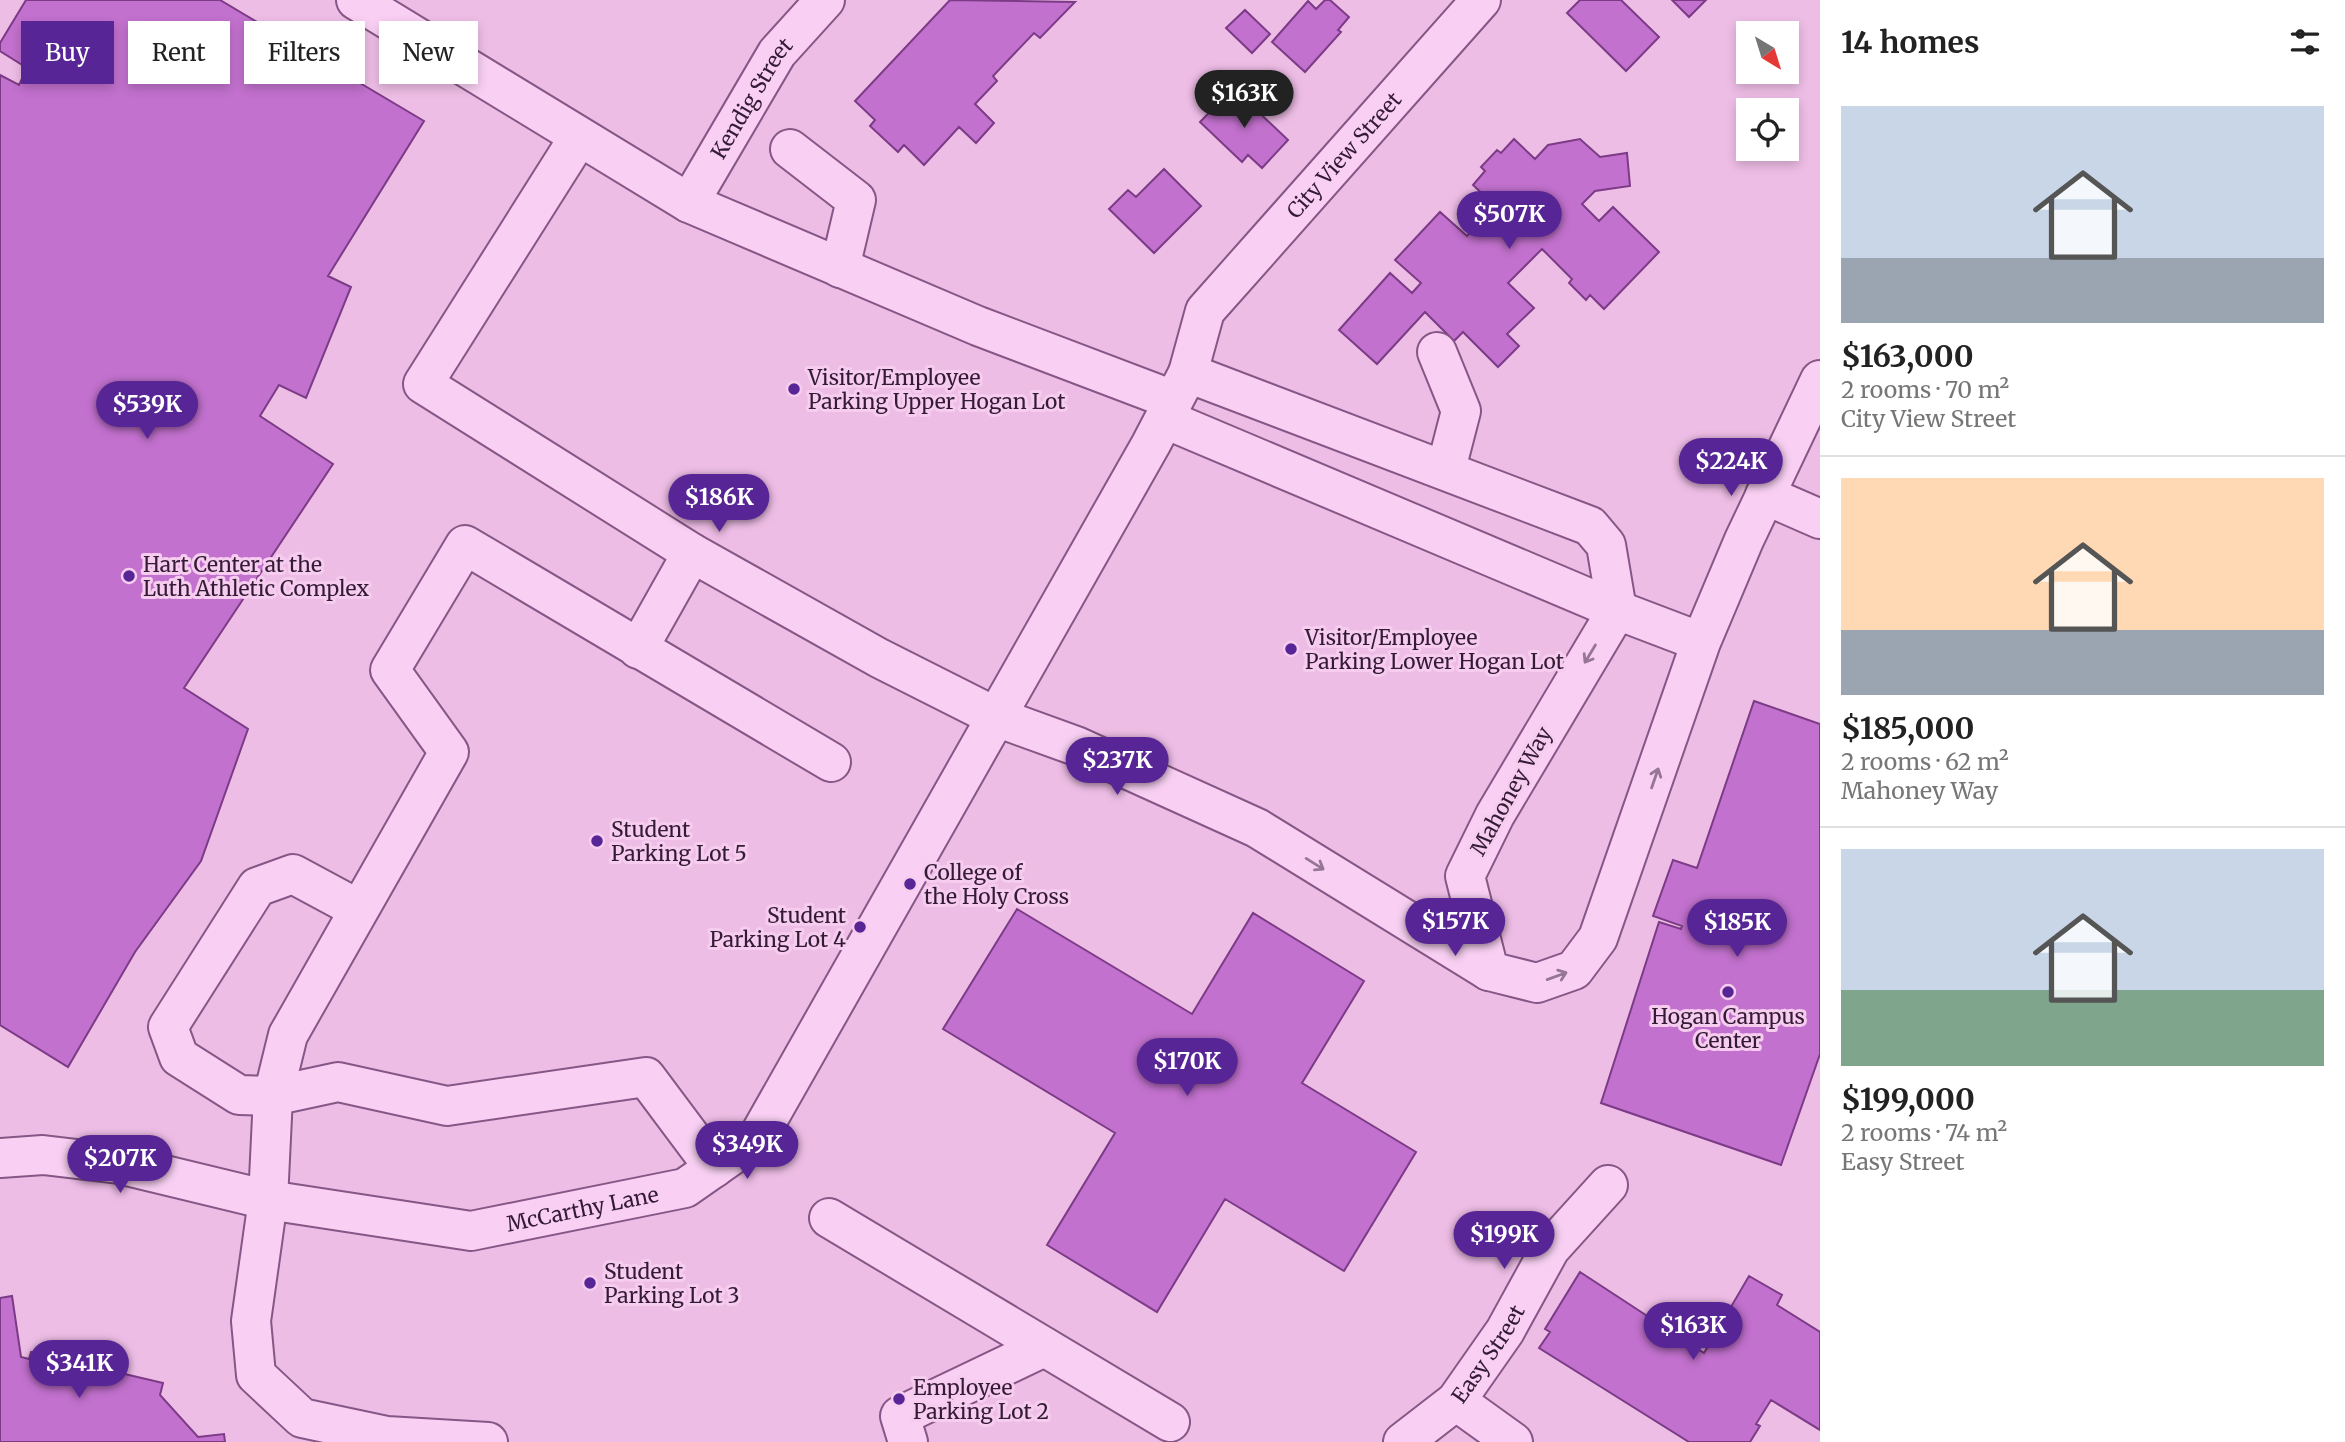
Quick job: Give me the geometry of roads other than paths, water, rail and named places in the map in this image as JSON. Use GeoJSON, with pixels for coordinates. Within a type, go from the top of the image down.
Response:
{"type":"FeatureCollection","features":[{"type":"Feature","properties":{"kind":"street"},"geometry":{"type":"LineString","coordinates":[[356,0],[689,203],[841,268],[978,326],[1175,397],[1446,469],[1590,526],[1606,545],[1617,610]]}},
{"type":"Feature","properties":{"kind":"street","name":"Kendig Street"},"geometry":{"type":"LineString","coordinates":[[689,203],[777,52],[825,0]]}},
{"type":"Feature","properties":{"kind":"street","name":"City View Street"},"geometry":{"type":"LineString","coordinates":[[1205,310],[1481,0]]}},
{"type":"Feature","properties":{"kind":"street"},"geometry":{"type":"LineString","coordinates":[[579,137],[423,384],[692,553],[879,658],[996,717],[1076,746],[1257,828],[1489,971],[1537,983],[1574,970],[1598,939],[1701,642],[1765,495],[1820,380]]}},
{"type":"Feature","properties":{"kind":"street"},"geometry":{"type":"LineString","coordinates":[[790,149],[856,200],[841,268]]}},
{"type":"Feature","properties":{"kind":"street","name":"McCarthy Lane"},"geometry":{"type":"LineString","coordinates":[[0,1158],[43,1154],[119,1164],[268,1200],[471,1231],[685,1188],[714,1168],[758,1137],[1175,397],[1205,310]]}},
{"type":"Feature","properties":{"kind":"street"},"geometry":{"type":"LineString","coordinates":[[1437,352],[1461,411],[1446,469]]}},
{"type":"Feature","properties":{"kind":"street"},"geometry":{"type":"LineString","coordinates":[[1175,397],[1617,610],[1701,642]]}},
{"type":"Feature","properties":{"kind":"street"},"geometry":{"type":"LineString","coordinates":[[1765,495],[1820,519]]}},
{"type":"Feature","properties":{"kind":"street"},"geometry":{"type":"LineString","coordinates":[[488,1442],[387,1436],[302,1418],[256,1375],[251,1321],[268,1200],[273,1096],[288,1035],[449,752],[390,670],[465,545],[831,762]]}},
{"type":"Feature","properties":{"kind":"street"},"geometry":{"type":"LineString","coordinates":[[638,649],[692,553]]}},
{"type":"Feature","properties":{"kind":"street","name":"Mahoney Way"},"geometry":{"type":"LineString","coordinates":[[1489,971],[1465,876],[1494,815],[1617,610]]}},
{"type":"Feature","properties":{"kind":"street"},"geometry":{"type":"LineString","coordinates":[[358,909],[293,874],[257,887],[168,1027],[179,1057],[239,1095],[273,1096],[338,1082],[447,1106],[646,1077],[714,1168]]}},
{"type":"Feature","properties":{"kind":"street","name":"Easy Street"},"geometry":{"type":"LineString","coordinates":[[1403,1442],[1456,1401],[1505,1331],[1550,1249],[1608,1185]]}},
{"type":"Feature","properties":{"kind":"street"},"geometry":{"type":"LineString","coordinates":[[829,1218],[1170,1422]]}},
{"type":"Feature","properties":{"kind":"street"},"geometry":{"type":"LineString","coordinates":[[908,1442],[900,1416],[1044,1347]]}},
{"type":"Feature","properties":{"kind":"street"},"geometry":{"type":"LineString","coordinates":[[1456,1401],[1513,1442]]}},
{"type":"Feature","properties":{"kind":"place","name":"Visitor/Employee Parking Upper Hogan Lot"},"geometry":{"type":"Point","coordinates":[794,389]}},
{"type":"Feature","properties":{"kind":"place","name":"Hart Center at the Luth Athletic Complex"},"geometry":{"type":"Point","coordinates":[129,576]}},
{"type":"Feature","properties":{"kind":"place","name":"Visitor/Employee Parking Lower Hogan Lot"},"geometry":{"type":"Point","coordinates":[1291,649]}},
{"type":"Feature","properties":{"kind":"place","name":"Student Parking Lot 5"},"geometry":{"type":"Point","coordinates":[597,841]}},
{"type":"Feature","properties":{"kind":"place","name":"College of the Holy Cross"},"geometry":{"type":"Point","coordinates":[910,884]}},
{"type":"Feature","properties":{"kind":"place","name":"Student Parking Lot 4"},"geometry":{"type":"Point","coordinates":[860,927]}},
{"type":"Feature","properties":{"kind":"place","name":"Hogan Campus Center"},"geometry":{"type":"Point","coordinates":[1728,992]}},
{"type":"Feature","properties":{"kind":"place","name":"Student Parking Lot 3"},"geometry":{"type":"Point","coordinates":[590,1283]}},
{"type":"Feature","properties":{"kind":"place","name":"Employee Parking Lot 2"},"geometry":{"type":"Point","coordinates":[899,1399]}}]}
